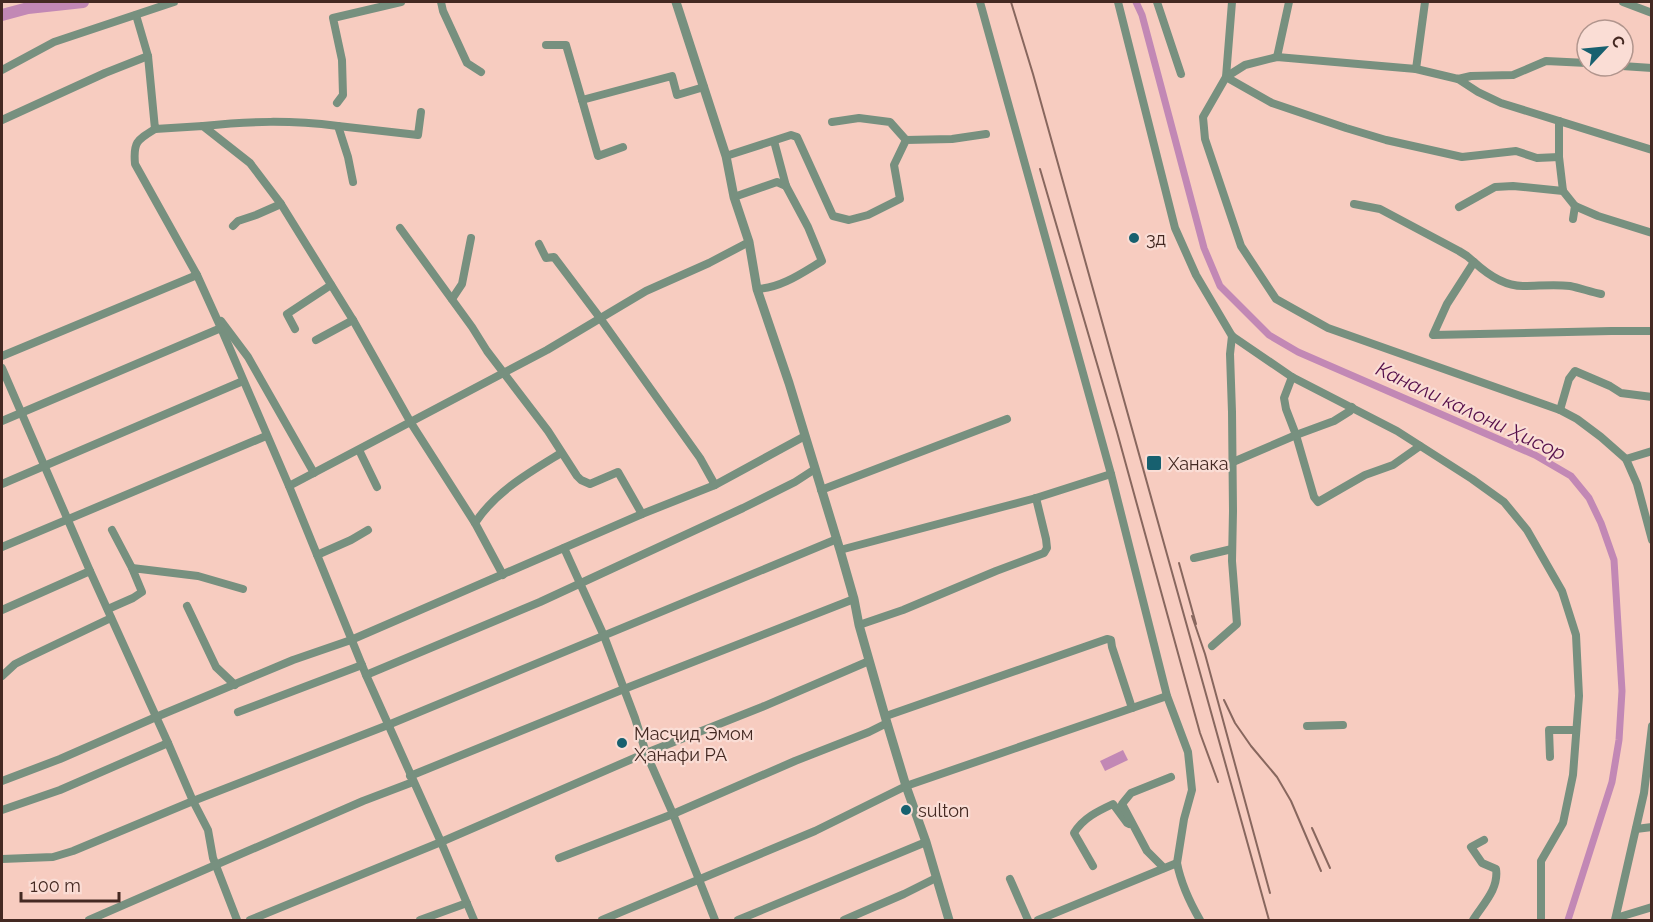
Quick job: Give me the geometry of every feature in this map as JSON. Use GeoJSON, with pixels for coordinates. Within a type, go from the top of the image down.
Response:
{"type":"FeatureCollection","features":[{"type":"Feature","properties":{"kind":"street"},"geometry":{"type":"LineString","coordinates":[[2,70],[54,42],[174,2]]}},
{"type":"Feature","properties":{"kind":"street"},"geometry":{"type":"LineString","coordinates":[[360,2],[362,10]]}},
{"type":"Feature","properties":{"kind":"street"},"geometry":{"type":"LineString","coordinates":[[337,103],[343,95],[342,60],[333,18],[401,2]]}},
{"type":"Feature","properties":{"kind":"street"},"geometry":{"type":"LineString","coordinates":[[441,2],[467,63],[482,72]]}},
{"type":"Feature","properties":{"kind":"street"},"geometry":{"type":"LineString","coordinates":[[676,2],[726,156],[734,197],[749,242],[757,289],[837,539],[869,661],[949,921]]}},
{"type":"Feature","properties":{"kind":"street"},"geometry":{"type":"LineString","coordinates":[[980,2],[1111,474],[1167,696],[1188,752],[1192,790],[1184,819],[1177,862],[1187,898],[1200,921]]}},
{"type":"Feature","properties":{"kind":"street"},"geometry":{"type":"LineString","coordinates":[[1118,2],[1175,228],[1196,275],[1232,336],[1292,377],[1397,431],[1504,502],[1527,530],[1562,591],[1576,635],[1579,696],[1573,775],[1563,823],[1541,861],[1541,921]]}},
{"type":"Feature","properties":{"kind":"street"},"geometry":{"type":"LineString","coordinates":[[1157,2],[1181,74]]}},
{"type":"Feature","properties":{"kind":"street"},"geometry":{"type":"LineString","coordinates":[[1232,2],[1226,77],[1203,117],[1205,139],[1241,246],[1276,300],[1328,328],[1560,410],[1577,419],[1601,436],[1626,459],[1637,484],[1652,540]]}},
{"type":"Feature","properties":{"kind":"street"},"geometry":{"type":"LineString","coordinates":[[1278,57],[1289,2]]}},
{"type":"Feature","properties":{"kind":"street"},"geometry":{"type":"LineString","coordinates":[[1416,69],[1425,2]]}},
{"type":"Feature","properties":{"kind":"street"},"geometry":{"type":"LineString","coordinates":[[1623,2],[1652,13]]}},
{"type":"Feature","properties":{"kind":"street"},"geometry":{"type":"LineString","coordinates":[[136,15],[148,56],[155,129]]}},
{"type":"Feature","properties":{"kind":"street"},"geometry":{"type":"LineString","coordinates":[[546,45],[566,45],[598,156],[623,147]]}},
{"type":"Feature","properties":{"kind":"street"},"geometry":{"type":"LineString","coordinates":[[2,120],[148,56]]}},
{"type":"Feature","properties":{"kind":"street"},"geometry":{"type":"LineString","coordinates":[[1226,77],[1245,64],[1278,57],[1416,69],[1458,79],[1501,103],[1652,150]]}},
{"type":"Feature","properties":{"kind":"street"},"geometry":{"type":"LineString","coordinates":[[1458,79],[1471,76],[1513,75],[1546,61],[1575,62]]}},
{"type":"Feature","properties":{"kind":"street"},"geometry":{"type":"LineString","coordinates":[[1635,67],[1652,68]]}},
{"type":"Feature","properties":{"kind":"street"},"geometry":{"type":"LineString","coordinates":[[582,100],[672,76],[677,95],[704,87]]}},
{"type":"Feature","properties":{"kind":"street"},"geometry":{"type":"LineString","coordinates":[[1226,77],[1272,103],[1386,140],[1462,157],[1516,151],[1538,158],[1559,157]]}},
{"type":"Feature","properties":{"kind":"street"},"geometry":{"type":"LineString","coordinates":[[421,112],[418,135],[304,122],[247,121],[155,129],[140,138],[134,150],[135,164],[197,275],[221,328],[289,486],[366,675],[474,921]]}},
{"type":"Feature","properties":{"kind":"street"},"geometry":{"type":"LineString","coordinates":[[832,122],[859,118],[890,122],[906,140],[952,139],[986,134]]}},
{"type":"Feature","properties":{"kind":"street"},"geometry":{"type":"LineString","coordinates":[[1559,120],[1559,157],[1563,191],[1575,206],[1598,216],[1652,233]]}},
{"type":"Feature","properties":{"kind":"street"},"geometry":{"type":"LineString","coordinates":[[203,126],[250,163],[281,204],[353,320],[411,423],[475,523],[503,574]]}},
{"type":"Feature","properties":{"kind":"street"},"geometry":{"type":"LineString","coordinates":[[338,126],[353,182]]}},
{"type":"Feature","properties":{"kind":"street"},"geometry":{"type":"LineString","coordinates":[[726,156],[791,135],[797,137],[833,216],[849,220],[868,215],[900,199],[894,165],[906,140]]}},
{"type":"Feature","properties":{"kind":"street"},"geometry":{"type":"LineString","coordinates":[[757,289],[769,289],[822,261],[808,227],[786,186],[774,141]]}},
{"type":"Feature","properties":{"kind":"street"},"geometry":{"type":"LineString","coordinates":[[734,197],[777,182],[786,186]]}},
{"type":"Feature","properties":{"kind":"street"},"geometry":{"type":"LineString","coordinates":[[1459,207],[1495,187],[1513,186],[1563,191]]}},
{"type":"Feature","properties":{"kind":"street"},"geometry":{"type":"LineString","coordinates":[[232,226],[238,220],[281,204]]}},
{"type":"Feature","properties":{"kind":"street"},"geometry":{"type":"LineString","coordinates":[[1354,204],[1380,209],[1467,255],[1485,273],[1508,284],[1569,286],[1601,294]]}},
{"type":"Feature","properties":{"kind":"street"},"geometry":{"type":"LineString","coordinates":[[1574,219],[1575,206]]}},
{"type":"Feature","properties":{"kind":"street"},"geometry":{"type":"LineString","coordinates":[[400,228],[487,351],[548,431],[577,476],[587,483],[596,482],[618,472],[642,514]]}},
{"type":"Feature","properties":{"kind":"street"},"geometry":{"type":"LineString","coordinates":[[452,299],[462,284],[471,238]]}},
{"type":"Feature","properties":{"kind":"street"},"geometry":{"type":"LineString","coordinates":[[289,486],[547,350],[646,291],[749,242]]}},
{"type":"Feature","properties":{"kind":"street"},"geometry":{"type":"LineString","coordinates":[[539,244],[546,258],[554,257],[600,318],[700,458],[715,485]]}},
{"type":"Feature","properties":{"kind":"street"},"geometry":{"type":"LineString","coordinates":[[1474,262],[1447,304],[1433,335],[1652,332]]}},
{"type":"Feature","properties":{"kind":"street"},"geometry":{"type":"LineString","coordinates":[[2,356],[197,275]]}},
{"type":"Feature","properties":{"kind":"street"},"geometry":{"type":"LineString","coordinates":[[295,329],[287,314],[331,285]]}},
{"type":"Feature","properties":{"kind":"street"},"geometry":{"type":"LineString","coordinates":[[211,307],[248,357],[314,473]]}},
{"type":"Feature","properties":{"kind":"street"},"geometry":{"type":"LineString","coordinates":[[316,340],[353,320]]}},
{"type":"Feature","properties":{"kind":"street"},"geometry":{"type":"LineString","coordinates":[[2,421],[221,328]]}},
{"type":"Feature","properties":{"kind":"street"},"geometry":{"type":"LineString","coordinates":[[1212,646],[1237,624],[1232,549],[1233,462],[1230,354],[1232,336]]}},
{"type":"Feature","properties":{"kind":"street"},"geometry":{"type":"LineString","coordinates":[[2,368],[90,571],[208,830],[211,852],[237,921]]}},
{"type":"Feature","properties":{"kind":"street"},"geometry":{"type":"LineString","coordinates":[[1560,410],[1569,379],[1575,371],[1621,393],[1652,397]]}},
{"type":"Feature","properties":{"kind":"street"},"geometry":{"type":"LineString","coordinates":[[1292,377],[1284,398],[1286,409],[1314,497],[1318,502],[1365,475],[1393,465],[1420,446]]}},
{"type":"Feature","properties":{"kind":"street"},"geometry":{"type":"LineString","coordinates":[[2,484],[243,381]]}},
{"type":"Feature","properties":{"kind":"street"},"geometry":{"type":"LineString","coordinates":[[1233,462],[1334,421],[1350,411],[1352,407]]}},
{"type":"Feature","properties":{"kind":"street"},"geometry":{"type":"LineString","coordinates":[[821,490],[1006,419]]}},
{"type":"Feature","properties":{"kind":"street"},"geometry":{"type":"LineString","coordinates":[[2,547],[266,436]]}},
{"type":"Feature","properties":{"kind":"street"},"geometry":{"type":"LineString","coordinates":[[2,782],[293,660],[351,639],[715,485],[805,436]]}},
{"type":"Feature","properties":{"kind":"street"},"geometry":{"type":"LineString","coordinates":[[358,450],[377,487]]}},
{"type":"Feature","properties":{"kind":"street"},"geometry":{"type":"LineString","coordinates":[[1626,459],[1652,451]]}},
{"type":"Feature","properties":{"kind":"street"},"geometry":{"type":"LineString","coordinates":[[475,523],[488,505],[507,489],[561,453]]}},
{"type":"Feature","properties":{"kind":"street"},"geometry":{"type":"LineString","coordinates":[[366,675],[580,584],[742,508],[795,482],[815,469]]}},
{"type":"Feature","properties":{"kind":"street"},"geometry":{"type":"LineString","coordinates":[[840,550],[1035,498],[1111,474]]}},
{"type":"Feature","properties":{"kind":"street"},"geometry":{"type":"LineString","coordinates":[[859,625],[903,610],[1044,553],[1047,548],[1046,538],[1035,498]]}},
{"type":"Feature","properties":{"kind":"street"},"geometry":{"type":"LineString","coordinates":[[108,609],[142,592],[112,530]]}},
{"type":"Feature","properties":{"kind":"street"},"geometry":{"type":"LineString","coordinates":[[317,555],[368,530]]}},
{"type":"Feature","properties":{"kind":"street"},"geometry":{"type":"LineString","coordinates":[[2,859],[53,857],[65,854],[388,725],[837,539]]}},
{"type":"Feature","properties":{"kind":"street"},"geometry":{"type":"LineString","coordinates":[[564,548],[604,636],[646,753],[700,878],[715,921]]}},
{"type":"Feature","properties":{"kind":"street"},"geometry":{"type":"LineString","coordinates":[[1194,558],[1232,549]]}},
{"type":"Feature","properties":{"kind":"street"},"geometry":{"type":"LineString","coordinates":[[132,568],[198,576],[243,589]]}},
{"type":"Feature","properties":{"kind":"street"},"geometry":{"type":"LineString","coordinates":[[2,610],[90,571]]}},
{"type":"Feature","properties":{"kind":"street"},"geometry":{"type":"LineString","coordinates":[[89,921],[624,689],[854,599]]}},
{"type":"Feature","properties":{"kind":"street"},"geometry":{"type":"LineString","coordinates":[[187,606],[216,667],[235,685]]}},
{"type":"Feature","properties":{"kind":"street"},"geometry":{"type":"LineString","coordinates":[[2,676],[15,664],[111,618]]}},
{"type":"Feature","properties":{"kind":"street"},"geometry":{"type":"LineString","coordinates":[[559,858],[673,814],[795,761],[870,732],[887,720],[1107,639],[1112,642],[1132,708]]}},
{"type":"Feature","properties":{"kind":"street"},"geometry":{"type":"LineString","coordinates":[[250,921],[441,842],[646,753],[762,708],[869,661]]}},
{"type":"Feature","properties":{"kind":"street"},"geometry":{"type":"LineString","coordinates":[[238,712],[362,665]]}},
{"type":"Feature","properties":{"kind":"street"},"geometry":{"type":"LineString","coordinates":[[602,921],[815,831],[906,786],[1167,696]]}},
{"type":"Feature","properties":{"kind":"street"},"geometry":{"type":"LineString","coordinates":[[1307,726],[1343,725]]}},
{"type":"Feature","properties":{"kind":"street"},"geometry":{"type":"LineString","coordinates":[[1616,919],[1644,793],[1652,726]]}},
{"type":"Feature","properties":{"kind":"street"},"geometry":{"type":"LineString","coordinates":[[1550,757],[1550,730],[1576,730]]}},
{"type":"Feature","properties":{"kind":"street"},"geometry":{"type":"LineString","coordinates":[[2,810],[60,790],[168,743]]}},
{"type":"Feature","properties":{"kind":"street"},"geometry":{"type":"LineString","coordinates":[[1164,868],[1147,851],[1122,804],[1131,793],[1172,777]]}},
{"type":"Feature","properties":{"kind":"street"},"geometry":{"type":"LineString","coordinates":[[1093,866],[1074,833],[1078,827],[1093,813],[1113,804],[1127,823],[1133,825]]}},
{"type":"Feature","properties":{"kind":"street"},"geometry":{"type":"LineString","coordinates":[[1636,829],[1652,827]]}},
{"type":"Feature","properties":{"kind":"street"},"geometry":{"type":"LineString","coordinates":[[1473,921],[1491,895],[1497,874],[1496,869],[1482,863],[1471,847],[1484,840]]}},
{"type":"Feature","properties":{"kind":"street"},"geometry":{"type":"LineString","coordinates":[[738,921],[926,842]]}},
{"type":"Feature","properties":{"kind":"street"},"geometry":{"type":"LineString","coordinates":[[1042,920],[1177,862]]}},
{"type":"Feature","properties":{"kind":"street"},"geometry":{"type":"LineString","coordinates":[[844,921],[936,878]]}},
{"type":"Feature","properties":{"kind":"street"},"geometry":{"type":"LineString","coordinates":[[1010,879],[1028,921]]}},
{"type":"Feature","properties":{"kind":"street"},"geometry":{"type":"LineString","coordinates":[[420,921],[467,903]]}},
{"type":"Feature","properties":{"kind":"street"},"geometry":{"type":"LineString","coordinates":[[1616,919],[1652,907]]}},
{"type":"Feature","properties":{"kind":"shaded area"},"geometry":{"type":"Polygon","coordinates":[[[1123,750],[1128,760],[1105,771],[1100,761],[1123,750]]]}},
{"type":"Feature","properties":{"kind":"waterway"},"geometry":{"type":"LineString","coordinates":[[2,15],[28,8],[83,2]]}},
{"type":"Feature","properties":{"kind":"waterway","name":"Канали калони Ҳисор"},"geometry":{"type":"LineString","coordinates":[[1136,2],[1142,15],[1204,248],[1220,286],[1269,335],[1298,352],[1535,455],[1571,476],[1589,498],[1601,523],[1614,560],[1622,691],[1619,740],[1612,782],[1568,920]]}},
{"type":"Feature","properties":{"kind":"railway"},"geometry":{"type":"LineString","coordinates":[[1011,2],[1269,920]]}},
{"type":"Feature","properties":{"kind":"railway"},"geometry":{"type":"LineString","coordinates":[[1040,169],[1117,432],[1200,733],[1218,782]]}},
{"type":"Feature","properties":{"kind":"railway"},"geometry":{"type":"LineString","coordinates":[[1179,563],[1196,624]]}},
{"type":"Feature","properties":{"kind":"railway"},"geometry":{"type":"LineString","coordinates":[[1192,616],[1205,654],[1270,893]]}},
{"type":"Feature","properties":{"kind":"railway"},"geometry":{"type":"LineString","coordinates":[[1224,700],[1235,723],[1277,777],[1291,801],[1321,871]]}},
{"type":"Feature","properties":{"kind":"railway"},"geometry":{"type":"LineString","coordinates":[[1312,828],[1330,868]]}},
{"type":"Feature","properties":{"kind":"place","name":"3д"},"geometry":{"type":"Point","coordinates":[1134,238]}},
{"type":"Feature","properties":{"kind":"place","name":"Ханака"},"geometry":{"type":"Point","coordinates":[1154,463]}},
{"type":"Feature","properties":{"kind":"place","name":"Масҷид Эмом Ҳанафи РА"},"geometry":{"type":"Point","coordinates":[622,743]}},
{"type":"Feature","properties":{"kind":"place","name":"sulton"},"geometry":{"type":"Point","coordinates":[906,810]}}]}
